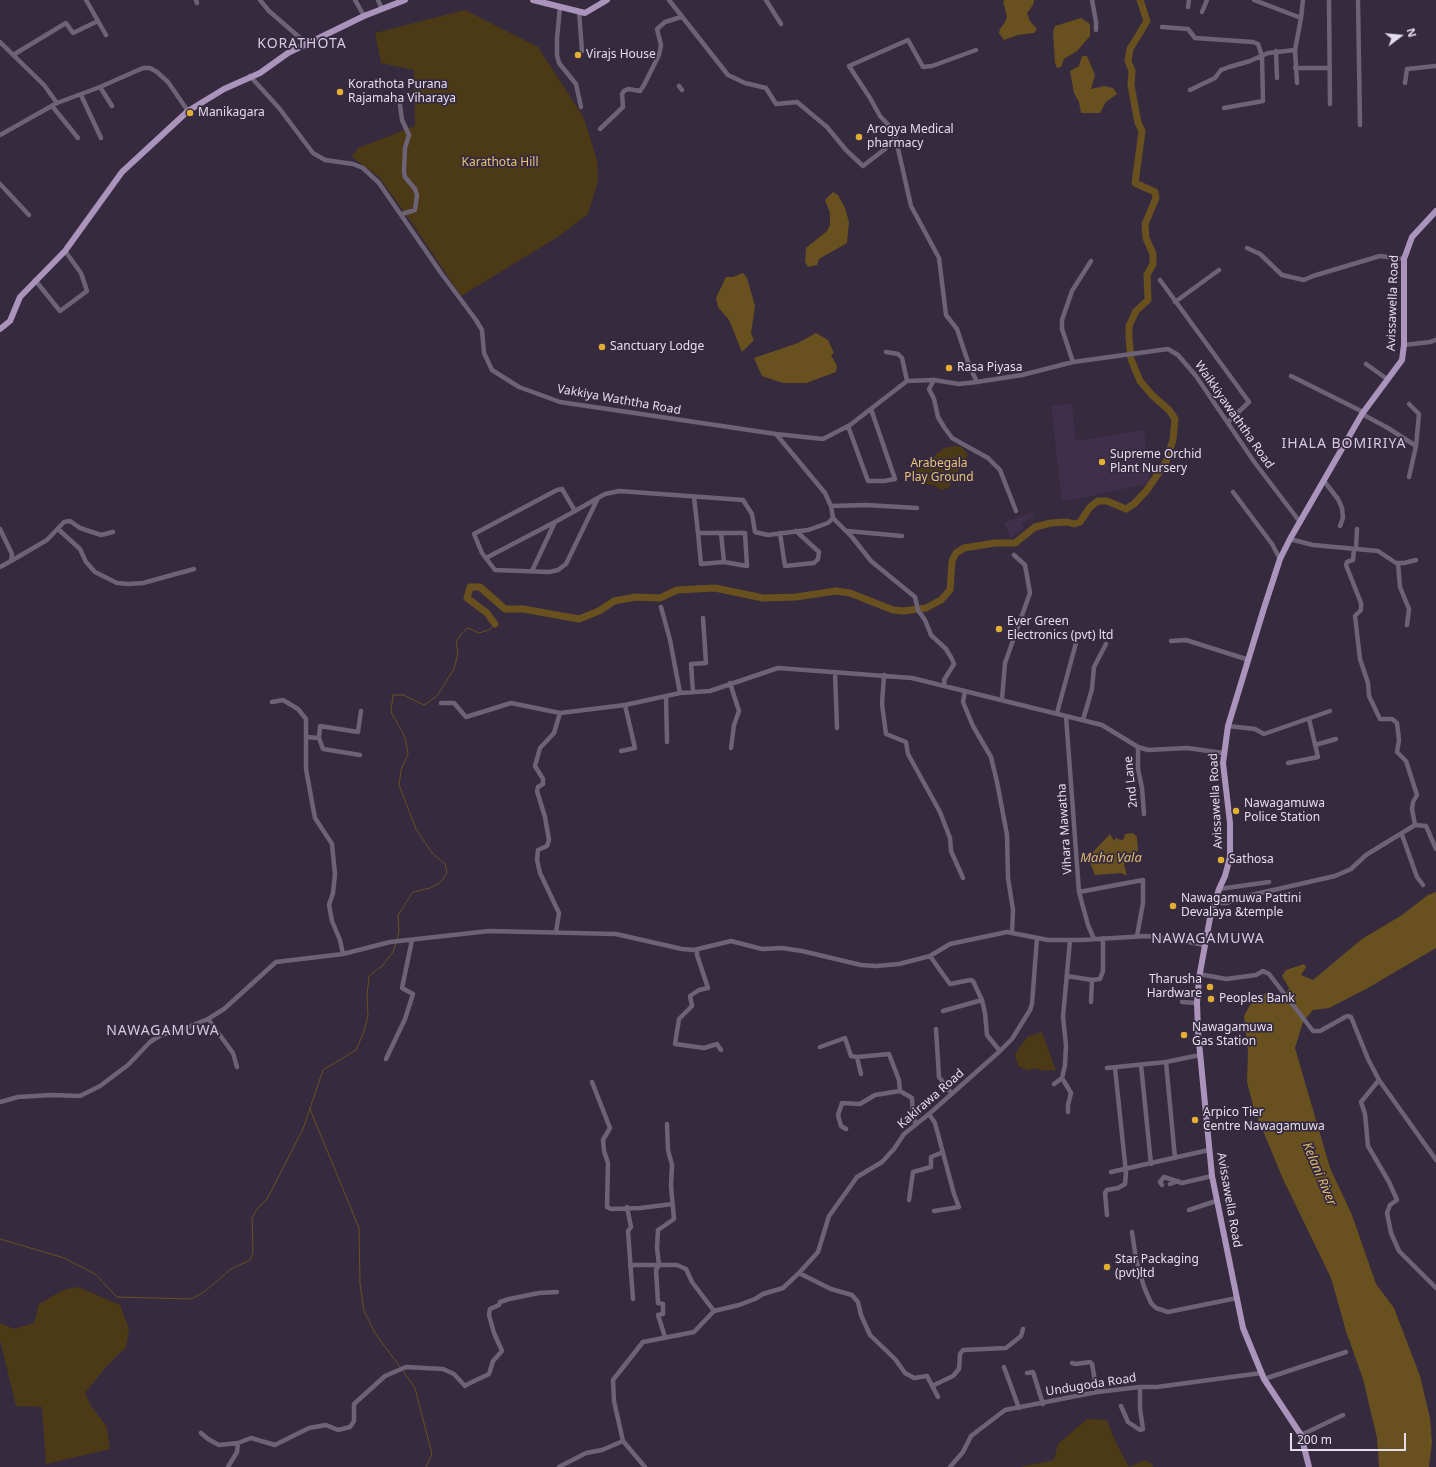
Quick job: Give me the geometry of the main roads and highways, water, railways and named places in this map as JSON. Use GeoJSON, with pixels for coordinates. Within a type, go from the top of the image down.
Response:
{"type":"FeatureCollection","features":[{"type":"Feature","properties":{"kind":"main road"},"geometry":{"type":"LineString","coordinates":[[0,329],[10,321],[20,297],[65,251],[122,172],[188,111],[224,89],[250,76],[260,73],[288,53],[364,16],[398,1],[405,0]]}},
{"type":"Feature","properties":{"kind":"main road"},"geometry":{"type":"LineString","coordinates":[[536,0],[585,13],[607,0]]}},
{"type":"Feature","properties":{"kind":"main road","name":"Avissawella Road"},"geometry":{"type":"LineString","coordinates":[[1308,1467],[1301,1435],[1263,1376],[1243,1328],[1212,1176],[1200,1055],[1197,1003],[1199,974],[1214,903],[1225,876],[1230,857],[1230,823],[1223,753],[1228,726],[1280,559],[1362,413],[1402,360],[1404,345],[1404,259],[1412,237],[1436,211]]}},
{"type":"Feature","properties":{"kind":"water"},"geometry":{"type":"Polygon","coordinates":[[[1034,0],[1033,5],[1027,13],[1030,21],[1037,29],[1034,33],[1018,35],[1004,40],[999,33],[1007,17],[1003,1],[1034,0]]]}},
{"type":"Feature","properties":{"kind":"water"},"geometry":{"type":"Polygon","coordinates":[[[1081,18],[1090,24],[1090,36],[1077,51],[1064,59],[1061,67],[1057,68],[1055,63],[1053,32],[1055,26],[1081,18]]]}},
{"type":"Feature","properties":{"kind":"water"},"geometry":{"type":"Polygon","coordinates":[[[1082,56],[1087,56],[1095,75],[1091,89],[1104,86],[1113,88],[1117,94],[1106,102],[1100,113],[1081,113],[1079,102],[1074,93],[1070,71],[1079,66],[1082,56]]]}},
{"type":"Feature","properties":{"kind":"water"},"geometry":{"type":"Polygon","coordinates":[[[833,192],[838,195],[845,208],[849,222],[847,243],[819,259],[817,265],[808,267],[805,262],[806,248],[827,231],[830,225],[830,213],[825,200],[833,192]]]}},
{"type":"Feature","properties":{"kind":"water"},"geometry":{"type":"Polygon","coordinates":[[[743,273],[747,278],[755,306],[751,334],[754,340],[742,352],[729,320],[718,307],[716,298],[726,277],[733,277],[743,273]]]}},
{"type":"Feature","properties":{"kind":"water"},"geometry":{"type":"Polygon","coordinates":[[[816,333],[828,340],[834,353],[831,355],[837,366],[836,372],[806,383],[783,383],[762,376],[754,358],[798,343],[816,333]]]}},
{"type":"Feature","properties":{"kind":"water","name":"Maha Vala"},"geometry":{"type":"Polygon","coordinates":[[[1133,833],[1137,837],[1138,851],[1129,856],[1124,864],[1127,876],[1121,873],[1095,875],[1089,860],[1092,853],[1110,834],[1114,841],[1116,838],[1121,840],[1124,839],[1125,834],[1133,833]]]}},
{"type":"Feature","properties":{"kind":"water","name":"Kelani River"},"geometry":{"type":"Polygon","coordinates":[[[1436,892],[1436,948],[1366,989],[1329,1008],[1313,1010],[1303,1022],[1295,1048],[1330,1168],[1352,1215],[1376,1284],[1394,1308],[1420,1376],[1430,1418],[1432,1442],[1429,1467],[1379,1467],[1377,1438],[1363,1379],[1346,1331],[1331,1278],[1283,1179],[1254,1109],[1247,1082],[1248,1052],[1244,1016],[1250,1005],[1259,996],[1267,993],[1281,1000],[1285,996],[1289,988],[1282,976],[1286,970],[1304,964],[1306,967],[1301,975],[1313,980],[1362,939],[1402,915],[1428,895],[1436,892]]]}},
{"type":"Feature","properties":{"kind":"waterway"},"geometry":{"type":"LineString","coordinates":[[495,624],[487,613],[467,598],[470,587],[480,587],[505,609],[523,609],[579,619],[599,611],[614,601],[636,597],[660,598],[677,590],[715,588],[763,598],[796,597],[836,591],[850,593],[893,610],[903,611],[926,608],[941,600],[950,590],[952,561],[956,553],[964,548],[995,543],[1015,543],[1035,527],[1051,523],[1067,522],[1074,524],[1080,522],[1090,507],[1098,501],[1107,501],[1126,509],[1134,504],[1147,490],[1166,462],[1173,440],[1175,419],[1169,410],[1153,396],[1140,381],[1131,359],[1129,338],[1129,326],[1136,311],[1148,300],[1147,275],[1153,264],[1153,254],[1146,238],[1145,224],[1156,198],[1155,192],[1135,183],[1142,131],[1138,123],[1131,85],[1132,71],[1128,61],[1130,49],[1147,21],[1140,0]]}},
{"type":"Feature","properties":{"kind":"waterway"},"geometry":{"type":"LineString","coordinates":[[397,940],[399,932],[398,915],[413,892],[430,888],[441,882],[447,873],[445,864],[432,853],[416,829],[399,785],[401,770],[408,754],[405,737],[391,712],[393,695],[403,695],[424,705],[437,696],[454,669],[458,653],[456,642],[461,634],[468,628],[479,633],[489,630],[495,624]]}},
{"type":"Feature","properties":{"kind":"waterway"},"geometry":{"type":"LineString","coordinates":[[0,1239],[64,1258],[95,1274],[117,1297],[191,1299],[204,1292],[231,1269],[250,1260],[253,1253],[252,1218],[257,1209],[267,1199],[303,1129],[323,1070],[356,1050],[363,1034],[368,1016],[367,996],[369,976],[382,966],[393,952],[396,943]]}},
{"type":"Feature","properties":{"kind":"waterway"},"geometry":{"type":"LineString","coordinates":[[310,1109],[359,1228],[360,1284],[364,1311],[375,1333],[400,1367]]}},
{"type":"Feature","properties":{"kind":"waterway"},"geometry":{"type":"LineString","coordinates":[[403,1371],[415,1388],[432,1454],[426,1467]]}},
{"type":"Feature","properties":{"kind":"place","name":"Virajs House"},"geometry":{"type":"Point","coordinates":[578,55]}},
{"type":"Feature","properties":{"kind":"place","name":"Korathota Purana Rajamaha Viharaya"},"geometry":{"type":"Point","coordinates":[340,92]}},
{"type":"Feature","properties":{"kind":"place","name":"Manikagara"},"geometry":{"type":"Point","coordinates":[190,113]}},
{"type":"Feature","properties":{"kind":"place","name":"Arogya Medical pharmacy"},"geometry":{"type":"Point","coordinates":[859,137]}},
{"type":"Feature","properties":{"kind":"place","name":"Sanctuary Lodge"},"geometry":{"type":"Point","coordinates":[602,347]}},
{"type":"Feature","properties":{"kind":"place","name":"Rasa Piyasa"},"geometry":{"type":"Point","coordinates":[949,368]}},
{"type":"Feature","properties":{"kind":"place","name":"Supreme Orchid Plant Nursery"},"geometry":{"type":"Point","coordinates":[1102,462]}},
{"type":"Feature","properties":{"kind":"place","name":"Ever Green Electronics (pvt) ltd"},"geometry":{"type":"Point","coordinates":[999,629]}},
{"type":"Feature","properties":{"kind":"place","name":"Nawagamuwa Police Station"},"geometry":{"type":"Point","coordinates":[1236,811]}},
{"type":"Feature","properties":{"kind":"place","name":"Sathosa"},"geometry":{"type":"Point","coordinates":[1221,860]}},
{"type":"Feature","properties":{"kind":"place","name":"Nawagamuwa Pattini Devalaya &temple"},"geometry":{"type":"Point","coordinates":[1173,906]}},
{"type":"Feature","properties":{"kind":"place","name":"Tharusha Hardware"},"geometry":{"type":"Point","coordinates":[1210,987]}},
{"type":"Feature","properties":{"kind":"place","name":"Peoples Bank"},"geometry":{"type":"Point","coordinates":[1211,999]}},
{"type":"Feature","properties":{"kind":"place","name":"Nawagamuwa Gas Station"},"geometry":{"type":"Point","coordinates":[1184,1035]}},
{"type":"Feature","properties":{"kind":"place","name":"Arpico Tier Centre Nawagamuwa"},"geometry":{"type":"Point","coordinates":[1195,1120]}},
{"type":"Feature","properties":{"kind":"place","name":"Star Packaging (pvt)ltd"},"geometry":{"type":"Point","coordinates":[1107,1267]}},
{"type":"Feature","properties":{"kind":"district","name":"KORATHOTA"},"geometry":{"type":"Point","coordinates":[302,44]}},
{"type":"Feature","properties":{"kind":"district","name":"IHALA BOMIRIYA"},"geometry":{"type":"Point","coordinates":[1344,444]}},
{"type":"Feature","properties":{"kind":"district","name":"NAWAGAMUWA"},"geometry":{"type":"Point","coordinates":[1208,939]}},
{"type":"Feature","properties":{"kind":"district","name":"NAWAGAMUWA"},"geometry":{"type":"Point","coordinates":[163,1031]}},
{"type":"Feature","properties":{"kind":"park label","name":"Karathota Hill"},"geometry":{"type":"Point","coordinates":[500,163]}},
{"type":"Feature","properties":{"kind":"park label","name":"Arabegala Play Ground"},"geometry":{"type":"Point","coordinates":[939,471]}}]}
